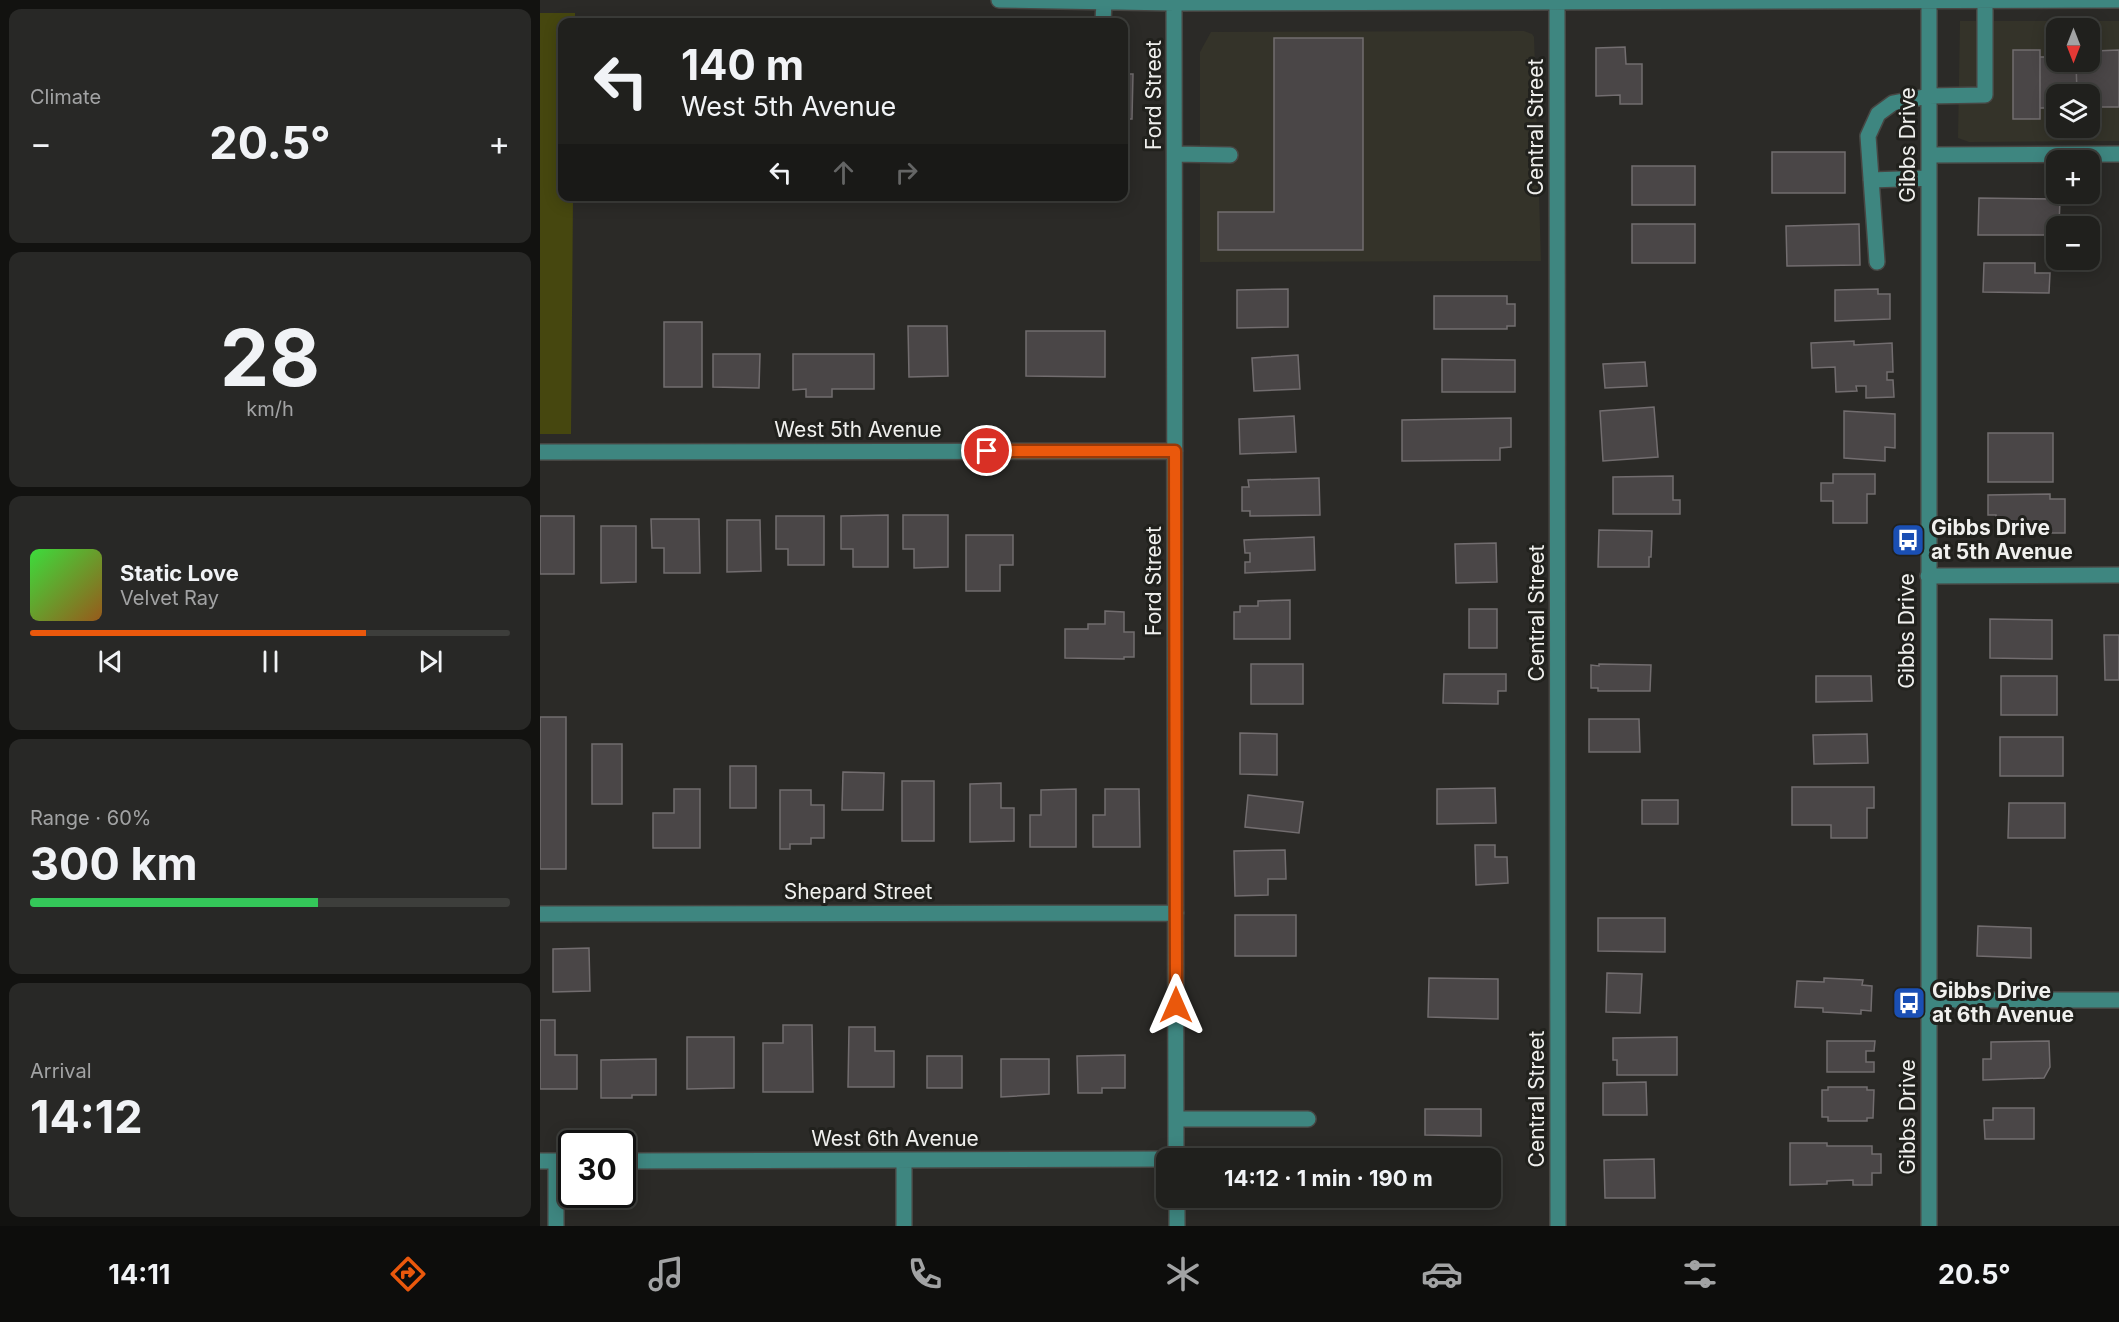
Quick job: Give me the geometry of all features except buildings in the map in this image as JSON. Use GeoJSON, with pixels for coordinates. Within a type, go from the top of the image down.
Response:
{"type":"FeatureCollection","features":[{"type":"Feature","properties":{"kind":"street"},"geometry":{"type":"LineString","coordinates":[[999,0],[1174,3],[2119,0]]}},
{"type":"Feature","properties":{"kind":"street","name":"Gibbs Drive"},"geometry":{"type":"LineString","coordinates":[[1929,0],[1929,1226]]}},
{"type":"Feature","properties":{"kind":"street"},"geometry":{"type":"LineString","coordinates":[[1877,262],[1868,136],[1878,114],[1893,103],[1929,96],[1985,95],[1985,0]]}},
{"type":"Feature","properties":{"kind":"street"},"geometry":{"type":"LineString","coordinates":[[1103,18],[1104,2]]}},
{"type":"Feature","properties":{"kind":"street","name":"Central Street"},"geometry":{"type":"LineString","coordinates":[[1557,2],[1558,1226]]}},
{"type":"Feature","properties":{"kind":"street","name":"Ford Street"},"geometry":{"type":"LineString","coordinates":[[1174,3],[1176,1148]]}},
{"type":"Feature","properties":{"kind":"street"},"geometry":{"type":"LineString","coordinates":[[1175,154],[1230,155]]}},
{"type":"Feature","properties":{"kind":"street"},"geometry":{"type":"LineString","coordinates":[[1929,155],[2119,154]]}},
{"type":"Feature","properties":{"kind":"street"},"geometry":{"type":"LineString","coordinates":[[1871,180],[1929,178]]}},
{"type":"Feature","properties":{"kind":"street","name":"West 5th Avenue"},"geometry":{"type":"LineString","coordinates":[[540,452],[1175,451]]}},
{"type":"Feature","properties":{"kind":"street"},"geometry":{"type":"LineString","coordinates":[[1928,576],[2119,575]]}},
{"type":"Feature","properties":{"kind":"street","name":"Shepard Street"},"geometry":{"type":"LineString","coordinates":[[540,914],[1176,913]]}},
{"type":"Feature","properties":{"kind":"street"},"geometry":{"type":"LineString","coordinates":[[1929,1000],[2119,1000]]}},
{"type":"Feature","properties":{"kind":"street"},"geometry":{"type":"LineString","coordinates":[[1176,1119],[1308,1119]]}},
{"type":"Feature","properties":{"kind":"street","name":"West 6th Avenue"},"geometry":{"type":"LineString","coordinates":[[636,1161],[1156,1159]]}},
{"type":"Feature","properties":{"kind":"street"},"geometry":{"type":"LineString","coordinates":[[904,1160],[904,1226]]}},
{"type":"Feature","properties":{"kind":"street"},"geometry":{"type":"LineString","coordinates":[[540,1161],[558,1161]]}},
{"type":"Feature","properties":{"kind":"street"},"geometry":{"type":"LineString","coordinates":[[556,1226],[558,1208]]}},
{"type":"Feature","properties":{"kind":"street"},"geometry":{"type":"LineString","coordinates":[[1177,1208],[1177,1226]]}},
{"type":"Feature","properties":{"kind":"shaded area"},"geometry":{"type":"Polygon","coordinates":[[[540,13],[575,13],[575,18],[558,18],[558,201],[573,201],[571,434],[540,434],[540,13]]]}},
{"type":"Feature","properties":{"kind":"shaded area"},"geometry":{"type":"Polygon","coordinates":[[[1960,21],[2046,21],[2046,72],[2100,72],[2100,21],[2119,21],[2119,141],[1969,142],[1958,138],[1960,21]]]}},
{"type":"Feature","properties":{"kind":"shaded area"},"geometry":{"type":"Polygon","coordinates":[[[1524,31],[1534,37],[1541,261],[1200,262],[1200,52],[1211,32],[1524,31]]]}},
{"type":"Feature","properties":{"kind":"place","name":"Gibbs Drive at 5th Avenue"},"geometry":{"type":"Point","coordinates":[1908,540]}},
{"type":"Feature","properties":{"kind":"place","name":"Gibbs Drive at 6th Avenue"},"geometry":{"type":"Point","coordinates":[1909,1003]}},
{"type":"Feature","properties":{"kind":"route"},"geometry":{"type":"LineString","coordinates":[[987,451],[1175,451],[1176,1005]]}}]}
